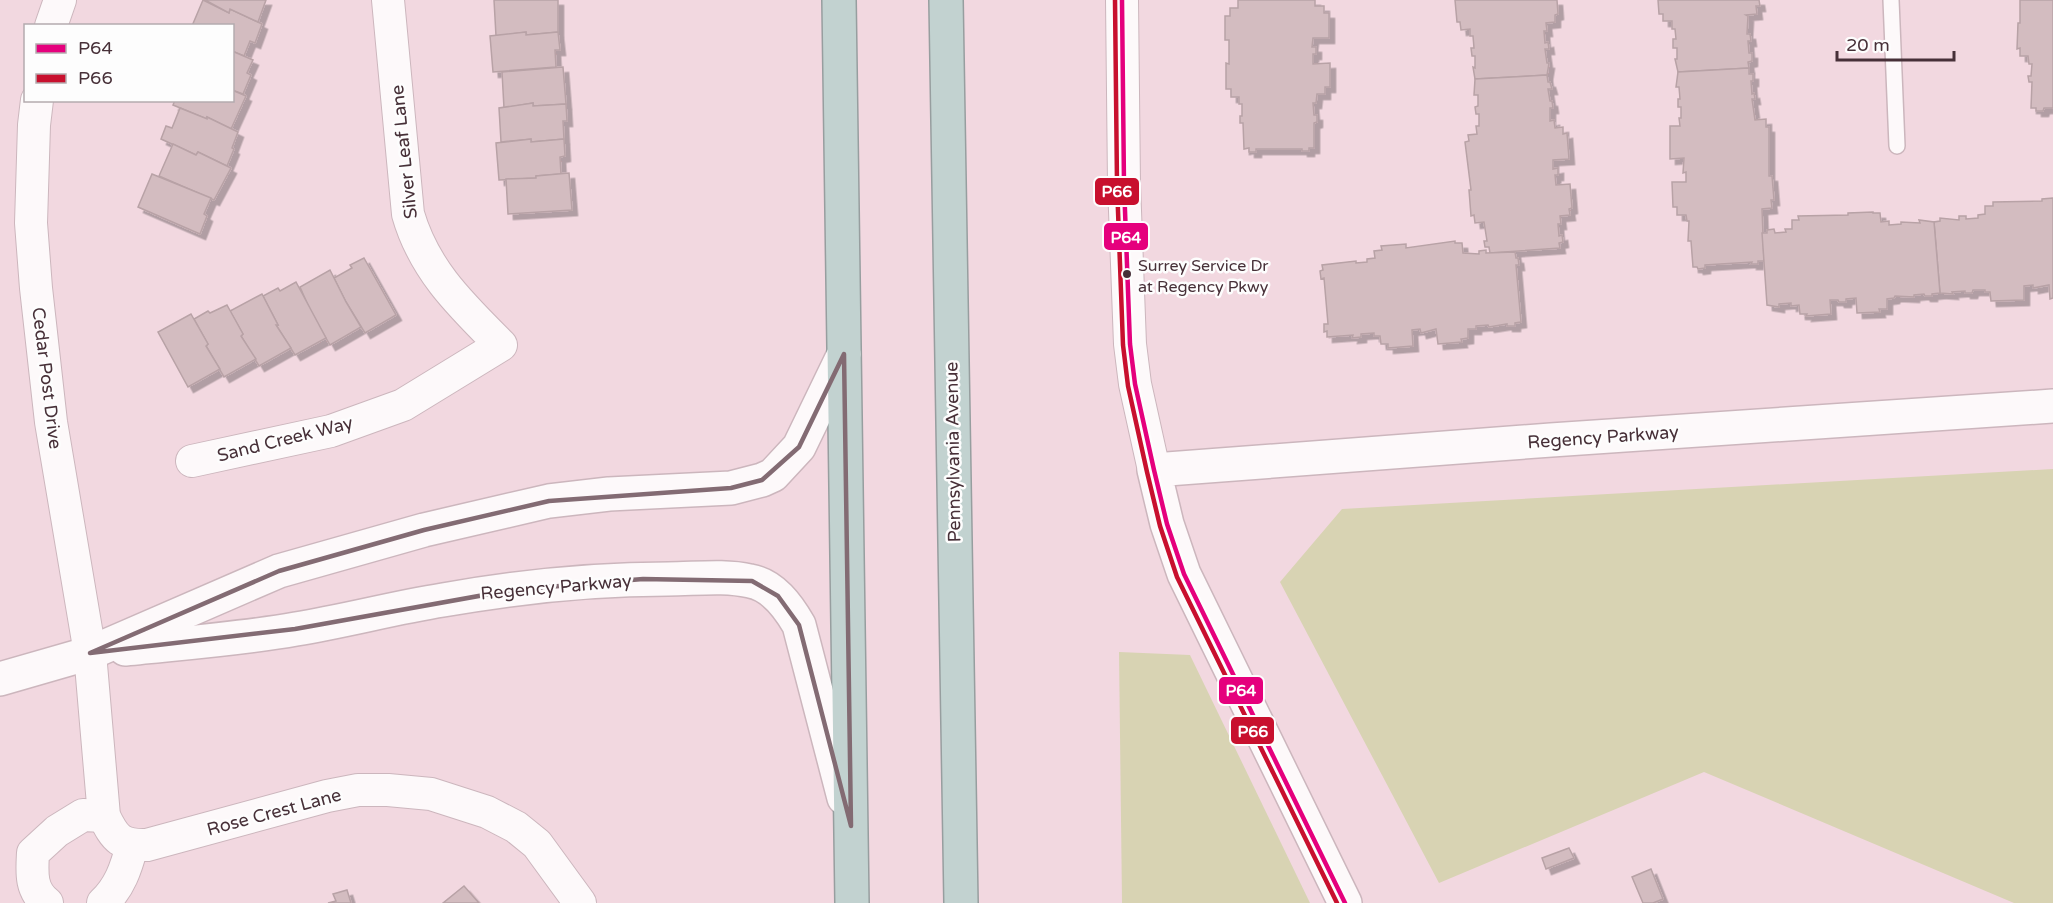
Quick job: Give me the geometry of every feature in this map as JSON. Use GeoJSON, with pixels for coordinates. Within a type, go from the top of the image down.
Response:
{"type":"FeatureCollection","features":[{"type":"Feature","properties":{"kind":"highway"},"geometry":{"type":"LineString","coordinates":[[838,0],[852,903]]}},
{"type":"Feature","properties":{"kind":"highway","name":"Pennsylvania Avenue"},"geometry":{"type":"LineString","coordinates":[[946,0],[961,903]]}},
{"type":"Feature","properties":{"kind":"street"},"geometry":{"type":"LineString","coordinates":[[52,24],[60,0]]}},
{"type":"Feature","properties":{"kind":"street","name":"Silver Leaf Lane"},"geometry":{"type":"LineString","coordinates":[[388,0],[408,214],[413,231],[433,268],[456,300],[501,345]]}},
{"type":"Feature","properties":{"kind":"street"},"geometry":{"type":"LineString","coordinates":[[1122,0],[1124,184],[1130,344],[1135,384],[1167,524],[1184,574],[1345,903]]}},
{"type":"Feature","properties":{"kind":"street","name":"Cedar Post Drive"},"geometry":{"type":"LineString","coordinates":[[37,102],[33,124],[31,223],[36,288],[51,422],[90,653]]}},
{"type":"Feature","properties":{"kind":"street","name":"Sand Creek Way"},"geometry":{"type":"LineString","coordinates":[[192,461],[331,431],[403,405],[501,345]]}},
{"type":"Feature","properties":{"kind":"street","name":"Regency Parkway"},"geometry":{"type":"LineString","coordinates":[[0,679],[90,653],[279,571],[424,530],[549,501],[609,494],[731,488],[762,480],[773,475],[799,447],[844,354]]}},
{"type":"Feature","properties":{"kind":"street","name":"Regency Parkway"},"geometry":{"type":"LineString","coordinates":[[1154,470],[2053,406]]}},
{"type":"Feature","properties":{"kind":"street","name":"Regency Parkway"},"geometry":{"type":"LineString","coordinates":[[90,653],[295,629],[442,600],[512,590],[643,579],[752,581],[765,586],[778,596],[790,609],[799,625],[851,826]]}},
{"type":"Feature","properties":{"kind":"street"},"geometry":{"type":"LineString","coordinates":[[90,653],[104,816],[112,833],[119,840],[132,846],[124,874],[112,894],[103,903]]}},
{"type":"Feature","properties":{"kind":"street","name":"Rose Crest Lane"},"geometry":{"type":"LineString","coordinates":[[132,846],[169,840],[297,804],[358,790],[431,794],[487,812],[516,827],[537,844],[580,903]]}},
{"type":"Feature","properties":{"kind":"street"},"geometry":{"type":"LineString","coordinates":[[47,903],[31,881],[33,853],[57,831],[83,815],[104,816]]}},
{"type":"Feature","properties":{"kind":"lane"},"geometry":{"type":"LineString","coordinates":[[1891,0],[1897,146]]}},
{"type":"Feature","properties":{"kind":"highlighted area"},"geometry":{"type":"Polygon","coordinates":[[[844,354],[851,826],[799,625],[778,596],[752,581],[643,579],[512,590],[295,629],[90,653],[279,571],[424,530],[549,501],[731,488],[762,480],[799,447],[844,354]]]}},
{"type":"Feature","properties":{"kind":"shaded area"},"geometry":{"type":"Polygon","coordinates":[[[2053,469],[2053,903],[2014,903],[1704,772],[1439,883],[1280,582],[1342,509],[2053,469]]]}},
{"type":"Feature","properties":{"kind":"shaded area"},"geometry":{"type":"Polygon","coordinates":[[[1119,652],[1190,655],[1310,903],[1122,903],[1119,652]]]}},
{"type":"Feature","properties":{"kind":"building"},"geometry":{"type":"Polygon","coordinates":[[[203,0],[229,13],[230,9],[262,24],[255,43],[250,41],[244,56],[234,52],[234,24],[193,24],[203,0]]]}},
{"type":"Feature","properties":{"kind":"building"},"geometry":{"type":"Polygon","coordinates":[[[205,0],[266,0],[258,22],[230,9],[229,13],[205,0]]]}},
{"type":"Feature","properties":{"kind":"building"},"geometry":{"type":"Polygon","coordinates":[[[494,0],[558,0],[558,32],[526,35],[526,32],[496,36],[494,0]]]}},
{"type":"Feature","properties":{"kind":"building"},"geometry":{"type":"Polygon","coordinates":[[[1238,0],[1315,0],[1315,6],[1324,6],[1324,13],[1329,13],[1329,38],[1313,38],[1312,47],[1316,47],[1316,54],[1313,54],[1313,64],[1330,63],[1330,87],[1325,87],[1325,94],[1317,94],[1316,103],[1313,103],[1317,122],[1314,123],[1314,148],[1309,148],[1309,151],[1256,149],[1256,152],[1249,152],[1249,148],[1244,149],[1243,123],[1240,123],[1242,104],[1239,104],[1239,97],[1231,97],[1231,89],[1226,89],[1229,40],[1225,40],[1225,16],[1230,16],[1230,8],[1238,8],[1238,0]]]}},
{"type":"Feature","properties":{"kind":"building"},"geometry":{"type":"Polygon","coordinates":[[[1455,0],[1557,0],[1558,14],[1555,15],[1555,22],[1546,23],[1547,31],[1544,31],[1545,43],[1548,42],[1549,49],[1545,49],[1547,63],[1549,63],[1547,75],[1475,79],[1473,67],[1475,68],[1475,56],[1472,56],[1471,48],[1474,48],[1473,36],[1470,36],[1470,29],[1461,30],[1460,22],[1457,22],[1455,0]]]}},
{"type":"Feature","properties":{"kind":"building"},"geometry":{"type":"Polygon","coordinates":[[[1658,0],[1759,0],[1760,6],[1756,6],[1757,14],[1746,15],[1748,16],[1747,34],[1750,34],[1751,41],[1748,41],[1749,53],[1752,53],[1752,61],[1748,62],[1749,68],[1678,72],[1675,59],[1677,59],[1677,48],[1673,48],[1673,39],[1676,39],[1675,29],[1672,29],[1672,21],[1663,21],[1663,14],[1659,14],[1658,0]]]}},
{"type":"Feature","properties":{"kind":"building"},"geometry":{"type":"Polygon","coordinates":[[[2020,0],[2053,0],[2053,108],[2044,108],[2043,111],[2031,108],[2032,82],[2029,82],[2028,76],[2031,76],[2032,64],[2029,64],[2028,56],[2020,56],[2020,48],[2017,49],[2020,0]]]}},
{"type":"Feature","properties":{"kind":"building"},"geometry":{"type":"Polygon","coordinates":[[[526,32],[526,35],[558,32],[560,50],[555,50],[556,67],[493,72],[490,36],[526,32]]]}},
{"type":"Feature","properties":{"kind":"building"},"geometry":{"type":"Polygon","coordinates":[[[234,52],[253,60],[247,73],[251,75],[243,94],[234,91],[234,52]]]}},
{"type":"Feature","properties":{"kind":"building"},"geometry":{"type":"Polygon","coordinates":[[[563,67],[566,104],[533,106],[533,103],[504,108],[502,72],[563,67]]]}},
{"type":"Feature","properties":{"kind":"building"},"geometry":{"type":"Polygon","coordinates":[[[1749,68],[1749,74],[1753,74],[1753,81],[1751,81],[1752,94],[1754,93],[1755,99],[1752,99],[1755,120],[1766,119],[1766,127],[1769,127],[1769,176],[1772,176],[1774,200],[1771,200],[1772,208],[1762,209],[1764,261],[1758,261],[1758,264],[1751,264],[1752,262],[1705,265],[1705,268],[1698,269],[1693,267],[1691,241],[1688,241],[1689,221],[1686,215],[1677,215],[1677,207],[1673,207],[1672,182],[1686,182],[1686,172],[1683,173],[1684,158],[1670,159],[1670,126],[1680,126],[1679,118],[1681,118],[1681,107],[1678,107],[1679,87],[1676,87],[1678,72],[1749,68]]]}},
{"type":"Feature","properties":{"kind":"building"},"geometry":{"type":"Polygon","coordinates":[[[1547,75],[1552,89],[1548,89],[1553,108],[1550,108],[1550,121],[1554,120],[1555,128],[1563,127],[1563,134],[1567,133],[1569,159],[1553,160],[1553,169],[1558,168],[1558,175],[1555,175],[1556,185],[1570,184],[1572,208],[1569,209],[1570,215],[1560,216],[1561,224],[1558,224],[1559,236],[1562,235],[1563,242],[1559,243],[1560,248],[1490,253],[1489,247],[1485,247],[1484,241],[1487,241],[1484,222],[1475,223],[1474,215],[1471,216],[1469,190],[1471,190],[1465,142],[1469,141],[1468,135],[1477,134],[1476,126],[1479,126],[1479,114],[1476,114],[1475,107],[1478,106],[1478,95],[1474,95],[1475,79],[1547,75]]]}},
{"type":"Feature","properties":{"kind":"building"},"geometry":{"type":"Polygon","coordinates":[[[234,91],[246,96],[231,129],[207,117],[207,119],[173,105],[174,102],[234,102],[234,91]]]}},
{"type":"Feature","properties":{"kind":"building"},"geometry":{"type":"Polygon","coordinates":[[[533,103],[533,106],[566,104],[567,121],[563,121],[564,139],[501,142],[499,108],[533,103]]]}},
{"type":"Feature","properties":{"kind":"building"},"geometry":{"type":"Polygon","coordinates":[[[180,108],[207,119],[207,117],[238,132],[227,166],[198,152],[196,155],[161,139],[166,126],[172,128],[180,108]]]}},
{"type":"Feature","properties":{"kind":"building"},"geometry":{"type":"Polygon","coordinates":[[[531,139],[531,142],[564,139],[565,156],[560,157],[561,174],[499,180],[496,143],[531,139]]]}},
{"type":"Feature","properties":{"kind":"building"},"geometry":{"type":"Polygon","coordinates":[[[173,144],[196,155],[198,152],[231,168],[214,200],[159,176],[173,144]]]}},
{"type":"Feature","properties":{"kind":"building"},"geometry":{"type":"Polygon","coordinates":[[[569,173],[572,210],[508,214],[506,179],[536,178],[536,176],[569,173]]]}},
{"type":"Feature","properties":{"kind":"building"},"geometry":{"type":"Polygon","coordinates":[[[152,174],[211,198],[204,214],[207,216],[200,234],[138,207],[152,174]]]}},
{"type":"Feature","properties":{"kind":"building"},"geometry":{"type":"Polygon","coordinates":[[[2053,198],[2053,298],[2050,299],[2049,285],[2033,288],[2033,285],[2024,286],[2024,300],[1991,301],[1990,292],[1985,292],[1985,290],[1973,290],[1972,293],[1965,293],[1965,291],[1952,292],[1953,294],[1940,293],[1934,222],[1940,221],[1940,218],[1959,220],[1959,216],[1966,216],[1966,219],[1978,218],[1978,215],[1985,214],[1985,206],[1993,206],[1993,202],[2042,201],[2042,199],[2053,198]]]}},
{"type":"Feature","properties":{"kind":"building"},"geometry":{"type":"Polygon","coordinates":[[[1880,213],[1881,222],[1889,221],[1889,225],[1901,224],[1901,222],[1920,223],[1919,220],[1934,222],[1940,293],[1932,294],[1932,296],[1924,294],[1914,295],[1914,297],[1895,296],[1887,299],[1887,309],[1879,309],[1880,312],[1857,313],[1856,298],[1846,299],[1846,302],[1830,300],[1831,314],[1806,316],[1807,314],[1800,314],[1799,305],[1779,304],[1779,307],[1767,305],[1762,233],[1774,229],[1775,233],[1786,232],[1785,229],[1792,229],[1792,220],[1799,220],[1798,216],[1880,213]]]}},
{"type":"Feature","properties":{"kind":"building"},"geometry":{"type":"Polygon","coordinates":[[[1455,241],[1455,243],[1462,243],[1463,253],[1479,254],[1479,251],[1486,250],[1486,253],[1515,252],[1519,265],[1516,265],[1521,322],[1515,323],[1515,326],[1507,326],[1507,324],[1489,327],[1488,325],[1476,326],[1476,329],[1468,329],[1468,338],[1461,339],[1462,342],[1438,344],[1436,329],[1421,333],[1420,329],[1412,330],[1413,346],[1388,348],[1388,344],[1381,344],[1380,336],[1374,336],[1374,333],[1361,334],[1361,337],[1352,338],[1353,335],[1327,337],[1327,331],[1324,332],[1324,324],[1328,324],[1324,278],[1321,279],[1320,271],[1323,270],[1322,265],[1367,262],[1367,259],[1375,258],[1374,251],[1382,250],[1381,246],[1406,244],[1406,248],[1455,241]]]}},
{"type":"Feature","properties":{"kind":"building"},"geometry":{"type":"Polygon","coordinates":[[[364,258],[396,315],[365,333],[334,278],[352,268],[350,265],[364,258]]]}},
{"type":"Feature","properties":{"kind":"building"},"geometry":{"type":"Polygon","coordinates":[[[330,270],[361,327],[330,345],[300,287],[330,270]]]}},
{"type":"Feature","properties":{"kind":"building"},"geometry":{"type":"Polygon","coordinates":[[[296,282],[326,338],[295,355],[276,325],[278,325],[263,296],[278,288],[280,291],[296,282]]]}},
{"type":"Feature","properties":{"kind":"building"},"geometry":{"type":"Polygon","coordinates":[[[262,294],[278,325],[276,325],[291,348],[259,366],[241,336],[243,334],[230,311],[262,294]]]}},
{"type":"Feature","properties":{"kind":"building"},"geometry":{"type":"Polygon","coordinates":[[[227,305],[243,334],[241,336],[256,359],[224,377],[194,319],[208,311],[210,313],[227,305]]]}},
{"type":"Feature","properties":{"kind":"building"},"geometry":{"type":"Polygon","coordinates":[[[191,314],[220,369],[188,387],[158,332],[191,314]]]}},
{"type":"Feature","properties":{"kind":"building"},"geometry":{"type":"Polygon","coordinates":[[[1569,848],[1574,858],[1546,869],[1542,858],[1569,848]]]}},
{"type":"Feature","properties":{"kind":"building"},"geometry":{"type":"Polygon","coordinates":[[[1651,869],[1663,899],[1653,903],[1643,903],[1632,877],[1651,869]]]}},
{"type":"Feature","properties":{"kind":"building"},"geometry":{"type":"Polygon","coordinates":[[[464,886],[479,903],[443,903],[464,886]]]}},
{"type":"Feature","properties":{"kind":"building"},"geometry":{"type":"Polygon","coordinates":[[[347,890],[351,903],[328,903],[336,901],[333,894],[347,890]]]}},
{"type":"Feature","properties":{"kind":"transit line","name":"P66"},"geometry":{"type":"LineString","coordinates":[[1115,0],[1117,184],[1123,345],[1128,386],[1160,526],[1177,577],[1337,903]]}},
{"type":"Feature","properties":{"kind":"transit line","name":"P64"},"geometry":{"type":"LineString","coordinates":[[1122,0],[1124,184],[1130,344],[1135,384],[1167,524],[1184,574],[1345,903]]}},
{"type":"Feature","properties":{"kind":"place","name":"Surrey Service Dr at Regency Pkwy"},"geometry":{"type":"Point","coordinates":[1127,274]}}]}
